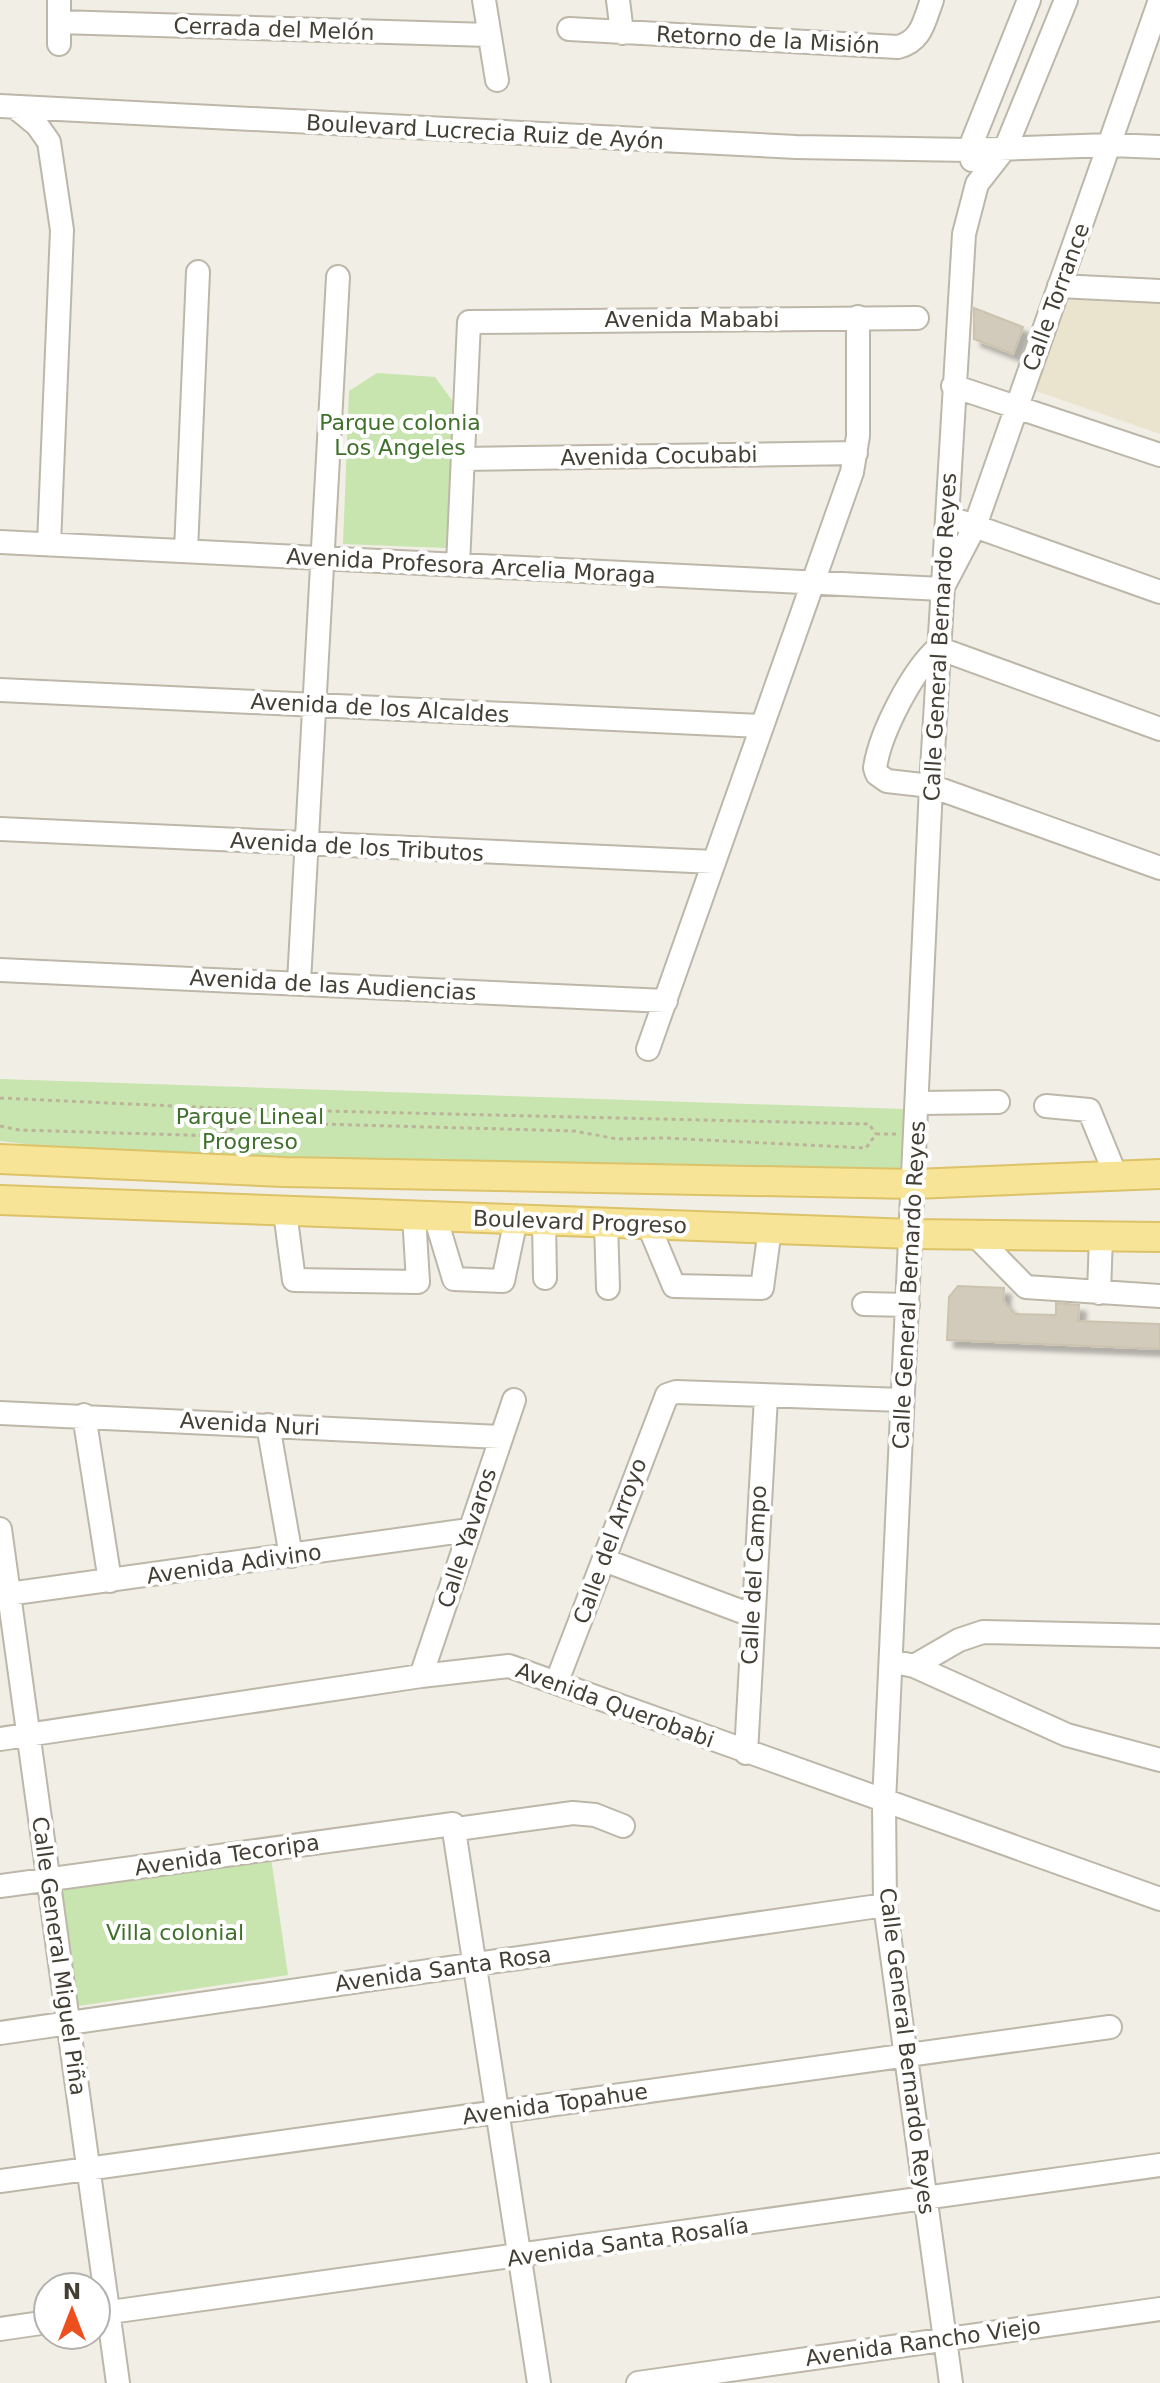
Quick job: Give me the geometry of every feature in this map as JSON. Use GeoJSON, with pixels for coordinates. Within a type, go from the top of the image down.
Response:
{"type":"FeatureCollection","features":[{"type":"Feature","properties":{"kind":"main road","name":"Boulevard Progreso"},"geometry":{"type":"LineString","coordinates":[[0,1159],[284,1172],[914,1184],[1160,1174]]}},
{"type":"Feature","properties":{"kind":"main road"},"geometry":{"type":"LineString","coordinates":[[0,1177],[48,1162]]}},
{"type":"Feature","properties":{"kind":"main road","name":"Boulevard Progreso"},"geometry":{"type":"LineString","coordinates":[[0,1200],[912,1234],[1160,1237]]}},
{"type":"Feature","properties":{"kind":"street"},"geometry":{"type":"LineString","coordinates":[[484,0],[497,80]]}},
{"type":"Feature","properties":{"kind":"street"},"geometry":{"type":"LineString","coordinates":[[618,0],[622,33]]}},
{"type":"Feature","properties":{"kind":"street","name":"Retorno de la Misión"},"geometry":{"type":"LineString","coordinates":[[569,29],[898,47],[911,44],[919,36],[932,0]]}},
{"type":"Feature","properties":{"kind":"street"},"geometry":{"type":"LineString","coordinates":[[969,150],[1029,0]]}},
{"type":"Feature","properties":{"kind":"street","name":"Calle General Bernardo Reyes"},"geometry":{"type":"LineString","coordinates":[[951,2383],[885,1905],[884,1802],[919,1103],[931,786],[964,234],[977,184],[1006,147],[1066,0]]}},
{"type":"Feature","properties":{"kind":"street","name":"Calle Torrance"},"geometry":{"type":"LineString","coordinates":[[942,589],[975,526],[1159,6]]}},
{"type":"Feature","properties":{"kind":"street","name":"Cerrada del Melón"},"geometry":{"type":"LineString","coordinates":[[59,22],[489,35]]}},
{"type":"Feature","properties":{"kind":"street"},"geometry":{"type":"LineString","coordinates":[[8,107],[37,125],[49,142],[62,230],[49,544]]}},
{"type":"Feature","properties":{"kind":"street","name":"Boulevard Lucrecia Ruiz de Ayón"},"geometry":{"type":"LineString","coordinates":[[8,107],[623,140],[969,150],[1110,145],[1160,147]]}},
{"type":"Feature","properties":{"kind":"street","name":"Calle General Bernardo Reyes"},"geometry":{"type":"LineString","coordinates":[[969,150],[977,184]]}},
{"type":"Feature","properties":{"kind":"street"},"geometry":{"type":"LineString","coordinates":[[186,551],[198,272]]}},
{"type":"Feature","properties":{"kind":"street"},"geometry":{"type":"LineString","coordinates":[[299,982],[309,845],[338,277]]}},
{"type":"Feature","properties":{"kind":"street"},"geometry":{"type":"LineString","coordinates":[[1059,286],[1160,291]]}},
{"type":"Feature","properties":{"kind":"street"},"geometry":{"type":"LineString","coordinates":[[648,1049],[856,453],[858,317]]}},
{"type":"Feature","properties":{"kind":"street","name":"Avenida Mababi"},"geometry":{"type":"LineString","coordinates":[[463,459],[469,322],[917,318]]}},
{"type":"Feature","properties":{"kind":"street"},"geometry":{"type":"LineString","coordinates":[[953,386],[1160,455]]}},
{"type":"Feature","properties":{"kind":"street","name":"Avenida Cocubabi"},"geometry":{"type":"LineString","coordinates":[[463,459],[856,453]]}},
{"type":"Feature","properties":{"kind":"street"},"geometry":{"type":"LineString","coordinates":[[458,565],[463,459]]}},
{"type":"Feature","properties":{"kind":"street"},"geometry":{"type":"LineString","coordinates":[[947,515],[1160,592]]}},
{"type":"Feature","properties":{"kind":"street","name":"Avenida Profesora Arcelia Moraga"},"geometry":{"type":"LineString","coordinates":[[0,542],[810,585],[942,589]]}},
{"type":"Feature","properties":{"kind":"street"},"geometry":{"type":"LineString","coordinates":[[1160,729],[938,648],[920,664],[906,688],[875,768],[877,774],[887,781],[931,786],[1160,868]]}},
{"type":"Feature","properties":{"kind":"street","name":"Avenida de los Alcaldes"},"geometry":{"type":"LineString","coordinates":[[0,690],[760,726]]}},
{"type":"Feature","properties":{"kind":"street","name":"Avenida de los Tributos"},"geometry":{"type":"LineString","coordinates":[[0,829],[714,862]]}},
{"type":"Feature","properties":{"kind":"street","name":"Avenida de las Audiencias"},"geometry":{"type":"LineString","coordinates":[[0,970],[666,1001]]}},
{"type":"Feature","properties":{"kind":"street"},"geometry":{"type":"LineString","coordinates":[[919,1103],[998,1102]]}},
{"type":"Feature","properties":{"kind":"street"},"geometry":{"type":"LineString","coordinates":[[1046,1106],[1089,1110],[1116,1176]]}},
{"type":"Feature","properties":{"kind":"street"},"geometry":{"type":"LineString","coordinates":[[285,1212],[294,1280],[418,1282],[425,1216]]}},
{"type":"Feature","properties":{"kind":"street"},"geometry":{"type":"LineString","coordinates":[[425,1216],[454,1279],[503,1281],[530,1220]]}},
{"type":"Feature","properties":{"kind":"street"},"geometry":{"type":"LineString","coordinates":[[530,1220],[545,1278]]}},
{"type":"Feature","properties":{"kind":"street"},"geometry":{"type":"LineString","coordinates":[[606,1223],[608,1288]]}},
{"type":"Feature","properties":{"kind":"street"},"geometry":{"type":"LineString","coordinates":[[648,1224],[674,1286],[762,1288],[770,1229]]}},
{"type":"Feature","properties":{"kind":"street"},"geometry":{"type":"LineString","coordinates":[[975,1235],[1026,1287],[1160,1296]]}},
{"type":"Feature","properties":{"kind":"street"},"geometry":{"type":"LineString","coordinates":[[1099,1293],[1101,1236]]}},
{"type":"Feature","properties":{"kind":"street"},"geometry":{"type":"LineString","coordinates":[[864,1304],[908,1305]]}},
{"type":"Feature","properties":{"kind":"street","name":"Calle del Arroyo"},"geometry":{"type":"LineString","coordinates":[[557,1681],[662,1400],[676,1392],[766,1397]]}},
{"type":"Feature","properties":{"kind":"street"},"geometry":{"type":"LineString","coordinates":[[766,1397],[902,1400]]}},
{"type":"Feature","properties":{"kind":"street","name":"Calle del Campo"},"geometry":{"type":"LineString","coordinates":[[746,1753],[751,1615],[766,1397]]}},
{"type":"Feature","properties":{"kind":"street","name":"Calle Yavaros"},"geometry":{"type":"LineString","coordinates":[[421,1676],[514,1400]]}},
{"type":"Feature","properties":{"kind":"street","name":"Avenida Nuri"},"geometry":{"type":"LineString","coordinates":[[0,1413],[500,1437]]}},
{"type":"Feature","properties":{"kind":"street"},"geometry":{"type":"LineString","coordinates":[[84,1415],[110,1581]]}},
{"type":"Feature","properties":{"kind":"street"},"geometry":{"type":"LineString","coordinates":[[268,1425],[291,1556]]}},
{"type":"Feature","properties":{"kind":"street","name":"Calle General Miguel Piña"},"geometry":{"type":"LineString","coordinates":[[0,1529],[5,1595],[29,1735],[89,2169],[98,2271]]}},
{"type":"Feature","properties":{"kind":"street","name":"Avenida Adivino"},"geometry":{"type":"LineString","coordinates":[[5,1595],[469,1530]]}},
{"type":"Feature","properties":{"kind":"street"},"geometry":{"type":"LineString","coordinates":[[604,1560],[751,1615]]}},
{"type":"Feature","properties":{"kind":"street"},"geometry":{"type":"LineString","coordinates":[[914,1666],[959,1640],[983,1632],[1160,1636]]}},
{"type":"Feature","properties":{"kind":"street"},"geometry":{"type":"LineString","coordinates":[[891,1661],[914,1666],[1067,1735],[1160,1760]]}},
{"type":"Feature","properties":{"kind":"street","name":"Avenida Querobabi"},"geometry":{"type":"LineString","coordinates":[[0,1739],[499,1666],[557,1681],[746,1753],[1160,1899]]}},
{"type":"Feature","properties":{"kind":"street","name":"Avenida Tecoripa"},"geometry":{"type":"LineString","coordinates":[[0,1886],[573,1813],[595,1815],[623,1826]]}},
{"type":"Feature","properties":{"kind":"street"},"geometry":{"type":"LineString","coordinates":[[455,1827],[539,2383]]}},
{"type":"Feature","properties":{"kind":"street","name":"Avenida Santa Rosa"},"geometry":{"type":"LineString","coordinates":[[0,2033],[885,1905]]}},
{"type":"Feature","properties":{"kind":"street","name":"Avenida Topahue"},"geometry":{"type":"LineString","coordinates":[[0,2181],[1110,2027]]}},
{"type":"Feature","properties":{"kind":"street","name":"Avenida Santa Rosalía"},"geometry":{"type":"LineString","coordinates":[[112,2312],[520,2257],[1160,2165]]}},
{"type":"Feature","properties":{"kind":"street","name":"Avenida Rancho Viejo"},"geometry":{"type":"LineString","coordinates":[[638,2383],[1160,2309]]}},
{"type":"Feature","properties":{"kind":"street"},"geometry":{"type":"LineString","coordinates":[[0,2329],[32,2324]]}},
{"type":"Feature","properties":{"kind":"street","name":"Calle General Miguel Piña"},"geometry":{"type":"LineString","coordinates":[[111,2351],[118,2383]]}},
{"type":"Feature","properties":{"kind":"path"},"geometry":{"type":"LineString","coordinates":[[0,1098],[239,1109],[869,1124],[876,1134],[866,1148],[696,1139],[617,1139],[575,1131],[245,1122],[219,1136],[19,1130],[0,1126]]}},
{"type":"Feature","properties":{"kind":"shaded area"},"geometry":{"type":"Polygon","coordinates":[[[1070,296],[1160,301],[1160,434],[1036,391],[1070,296]]]}},
{"type":"Feature","properties":{"kind":"green space","name":"Parque colonia Los Angeles"},"geometry":{"type":"Polygon","coordinates":[[[377,373],[435,377],[454,403],[446,548],[343,544],[349,391],[377,373]]]}},
{"type":"Feature","properties":{"kind":"green space","name":"Parque Lineal Progreso"},"geometry":{"type":"Polygon","coordinates":[[[0,1079],[903,1109],[906,1173],[250,1171],[0,1141],[0,1079]]]}},
{"type":"Feature","properties":{"kind":"green space","name":"Villa colonial"},"geometry":{"type":"Polygon","coordinates":[[[271,1858],[288,1975],[78,2006],[61,1888],[271,1858]]]}},
{"type":"Feature","properties":{"kind":"building"},"geometry":{"type":"Polygon","coordinates":[[[974,308],[1023,327],[1013,354],[974,339],[974,308]]]}},
{"type":"Feature","properties":{"kind":"building"},"geometry":{"type":"Polygon","coordinates":[[[958,1286],[1004,1288],[1003,1301],[1015,1314],[1056,1315],[1056,1303],[1079,1305],[1078,1321],[1160,1324],[1160,1349],[947,1340],[949,1297],[958,1286]]]}}]}
